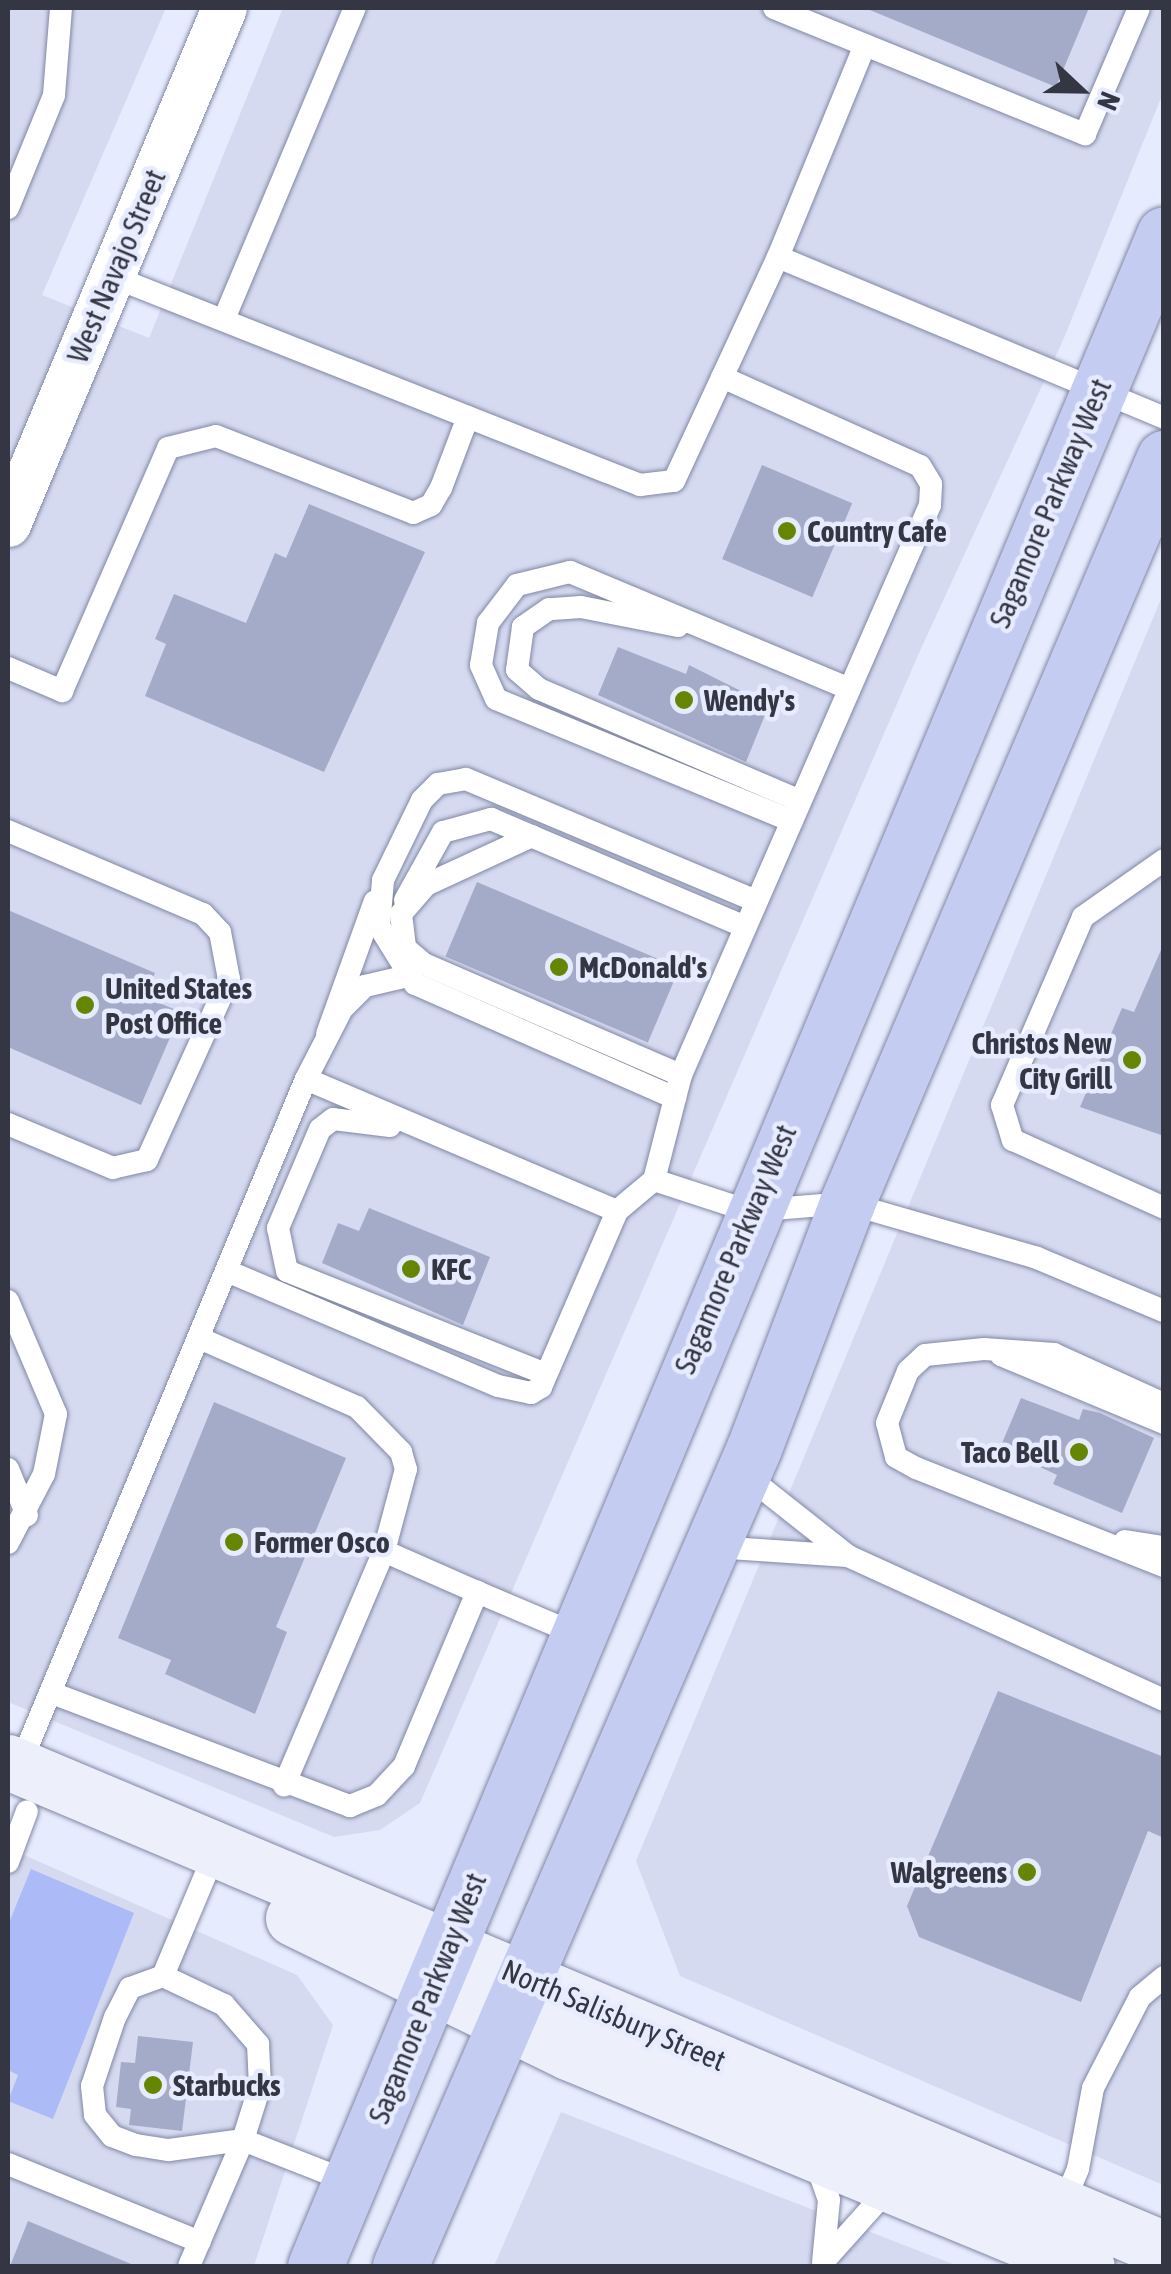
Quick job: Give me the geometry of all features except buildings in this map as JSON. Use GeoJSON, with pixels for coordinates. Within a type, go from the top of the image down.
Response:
{"type":"FeatureCollection","features":[{"type":"Feature","properties":{"kind":"highway","name":"Sagamore Parkway West"},"geometry":{"type":"LineString","coordinates":[[315,2266],[443,1964],[749,1211],[1164,234]]}},
{"type":"Feature","properties":{"kind":"highway"},"geometry":{"type":"LineString","coordinates":[[400,2266],[743,1473],[847,1203],[1164,458]]}},
{"type":"Feature","properties":{"kind":"street","name":"West Navajo Street"},"geometry":{"type":"LineString","coordinates":[[8,524],[224,8]]}},
{"type":"Feature","properties":{"kind":"street","name":"North Salisbury Street"},"geometry":{"type":"LineString","coordinates":[[15,1786],[204,1879],[443,1964]]}},
{"type":"Feature","properties":{"kind":"street","name":"North Salisbury Street"},"geometry":{"type":"LineString","coordinates":[[15,1786],[516,1997],[1164,2249]]}},
{"type":"Feature","properties":{"kind":"street","name":"North Salisbury Street"},"geometry":{"type":"LineString","coordinates":[[516,1997],[568,2052],[1087,2266]]}},
{"type":"Feature","properties":{"kind":"lane"},"geometry":{"type":"LineString","coordinates":[[8,208],[54,95],[61,8]]}},
{"type":"Feature","properties":{"kind":"lane"},"geometry":{"type":"LineString","coordinates":[[224,320],[354,8]]}},
{"type":"Feature","properties":{"kind":"lane"},"geometry":{"type":"LineString","coordinates":[[774,8],[1086,134],[1139,8]]}},
{"type":"Feature","properties":{"kind":"lane"},"geometry":{"type":"LineString","coordinates":[[112,276],[640,485],[674,481],[778,256],[864,45]]}},
{"type":"Feature","properties":{"kind":"lane"},"geometry":{"type":"LineString","coordinates":[[778,256],[1100,386],[1164,418]]}},
{"type":"Feature","properties":{"kind":"lane"},"geometry":{"type":"LineString","coordinates":[[227,1271],[498,1386],[531,1393],[546,1374],[617,1211],[654,1180],[678,1086],[930,505],[931,484],[920,466],[722,377]]}},
{"type":"Feature","properties":{"kind":"lane"},"geometry":{"type":"LineString","coordinates":[[8,668],[62,691],[168,448],[216,436],[413,513],[430,506],[468,417]]}},
{"type":"Feature","properties":{"kind":"lane"},"geometry":{"type":"LineString","coordinates":[[796,811],[496,700],[481,665],[488,623],[517,585],[545,572],[597,581],[850,689]]}},
{"type":"Feature","properties":{"kind":"lane"},"geometry":{"type":"LineString","coordinates":[[720,634],[565,606],[522,626],[514,657],[517,670],[539,689],[796,811]]}},
{"type":"Feature","properties":{"kind":"lane"},"geometry":{"type":"LineString","coordinates":[[8,1862],[15,1786],[327,1034],[383,880],[422,800],[438,784],[466,779],[756,901]]}},
{"type":"Feature","properties":{"kind":"lane"},"geometry":{"type":"LineString","coordinates":[[678,1086],[424,964],[404,948],[400,914],[430,845],[456,824],[491,819],[745,928]]}},
{"type":"Feature","properties":{"kind":"lane"},"geometry":{"type":"LineString","coordinates":[[8,832],[204,914],[220,932],[229,979],[147,1160],[113,1168],[8,1124]]}},
{"type":"Feature","properties":{"kind":"lane"},"geometry":{"type":"LineString","coordinates":[[400,914],[426,885],[532,836]]}},
{"type":"Feature","properties":{"kind":"lane"},"geometry":{"type":"LineString","coordinates":[[1164,860],[1083,917],[1002,1105],[1012,1140],[1164,1208]]}},
{"type":"Feature","properties":{"kind":"lane"},"geometry":{"type":"LineString","coordinates":[[383,880],[379,926],[408,976]]}},
{"type":"Feature","properties":{"kind":"lane"},"geometry":{"type":"LineString","coordinates":[[327,1034],[365,986],[408,976],[678,1086]]}},
{"type":"Feature","properties":{"kind":"lane"},"geometry":{"type":"LineString","coordinates":[[306,1079],[617,1211]]}},
{"type":"Feature","properties":{"kind":"lane"},"geometry":{"type":"LineString","coordinates":[[443,1137],[333,1119],[320,1129],[292,1195],[277,1252],[287,1271],[546,1374]]}},
{"type":"Feature","properties":{"kind":"lane"},"geometry":{"type":"LineString","coordinates":[[654,1180],[749,1211],[847,1203],[1036,1258],[1164,1311]]}},
{"type":"Feature","properties":{"kind":"lane"},"geometry":{"type":"LineString","coordinates":[[8,1301],[56,1414],[27,1515],[8,1543]]}},
{"type":"Feature","properties":{"kind":"lane"},"geometry":{"type":"LineString","coordinates":[[199,1338],[357,1407],[401,1452],[405,1485],[384,1551],[284,1786]]}},
{"type":"Feature","properties":{"kind":"lane"},"geometry":{"type":"LineString","coordinates":[[1164,1404],[1054,1354],[984,1350],[925,1356],[908,1371],[887,1423],[888,1443],[916,1468],[1164,1566]]}},
{"type":"Feature","properties":{"kind":"lane"},"geometry":{"type":"LineString","coordinates":[[984,1350],[1164,1423]]}},
{"type":"Feature","properties":{"kind":"lane"},"geometry":{"type":"LineString","coordinates":[[8,1468],[27,1515]]}},
{"type":"Feature","properties":{"kind":"lane"},"geometry":{"type":"LineString","coordinates":[[743,1473],[848,1556],[1164,1700]]}},
{"type":"Feature","properties":{"kind":"lane"},"geometry":{"type":"LineString","coordinates":[[1088,1534],[1164,1547]]}},
{"type":"Feature","properties":{"kind":"lane"},"geometry":{"type":"LineString","coordinates":[[711,1547],[848,1556]]}},
{"type":"Feature","properties":{"kind":"lane"},"geometry":{"type":"LineString","coordinates":[[384,1551],[576,1634]]}},
{"type":"Feature","properties":{"kind":"lane"},"geometry":{"type":"LineString","coordinates":[[52,1693],[284,1786],[350,1806],[378,1795],[404,1766],[477,1592]]}},
{"type":"Feature","properties":{"kind":"lane"},"geometry":{"type":"LineString","coordinates":[[164,1976],[204,1879]]}},
{"type":"Feature","properties":{"kind":"lane"},"geometry":{"type":"LineString","coordinates":[[190,2266],[242,2140],[260,2086],[258,2044],[224,2005],[164,1976],[130,1988],[114,2016],[92,2086],[95,2116],[112,2136],[136,2145],[169,2150],[242,2140],[350,2182]]}},
{"type":"Feature","properties":{"kind":"lane"},"geometry":{"type":"LineString","coordinates":[[1062,2207],[1078,2169],[1093,2088],[1140,1997],[1164,1977]]}},
{"type":"Feature","properties":{"kind":"lane"},"geometry":{"type":"LineString","coordinates":[[812,2152],[829,2200],[822,2264]]}},
{"type":"Feature","properties":{"kind":"lane"},"geometry":{"type":"LineString","coordinates":[[8,2164],[200,2242]]}},
{"type":"Feature","properties":{"kind":"lane"},"geometry":{"type":"LineString","coordinates":[[822,2264],[891,2186]]}},
{"type":"Feature","properties":{"kind":"shaded area"},"geometry":{"type":"Polygon","coordinates":[[[8,8],[166,8],[42,295],[149,338],[283,8],[1163,8],[1163,93],[1064,338],[919,653],[420,1803],[380,1830],[334,1837],[8,1702],[8,8]]]}},
{"type":"Feature","properties":{"kind":"shaded area"},"geometry":{"type":"Polygon","coordinates":[[[1163,594],[1163,2185],[680,1976],[636,1861],[1163,594]]]}},
{"type":"Feature","properties":{"kind":"shaded area"},"geometry":{"type":"Polygon","coordinates":[[[8,1848],[297,1975],[333,2025],[254,2266],[8,2266],[8,1848]]]}},
{"type":"Feature","properties":{"kind":"shaded area"},"geometry":{"type":"Polygon","coordinates":[[[31,1869],[134,1913],[53,2119],[8,2101],[18,2075],[8,2070],[8,1925],[31,1869]]]}},
{"type":"Feature","properties":{"kind":"shaded area"},"geometry":{"type":"Polygon","coordinates":[[[561,2112],[958,2266],[494,2266],[561,2112]]]}},
{"type":"Feature","properties":{"kind":"place","name":"Country Cafe"},"geometry":{"type":"Point","coordinates":[787,531]}},
{"type":"Feature","properties":{"kind":"place","name":"Wendy's"},"geometry":{"type":"Point","coordinates":[684,700]}},
{"type":"Feature","properties":{"kind":"place","name":"McDonald's"},"geometry":{"type":"Point","coordinates":[559,967]}},
{"type":"Feature","properties":{"kind":"place","name":"United States Post Office"},"geometry":{"type":"Point","coordinates":[85,1005]}},
{"type":"Feature","properties":{"kind":"place","name":"Christos New City Grill"},"geometry":{"type":"Point","coordinates":[1132,1060]}},
{"type":"Feature","properties":{"kind":"place","name":"KFC"},"geometry":{"type":"Point","coordinates":[411,1269]}},
{"type":"Feature","properties":{"kind":"place","name":"Taco Bell"},"geometry":{"type":"Point","coordinates":[1079,1452]}},
{"type":"Feature","properties":{"kind":"place","name":"Former Osco"},"geometry":{"type":"Point","coordinates":[234,1542]}},
{"type":"Feature","properties":{"kind":"place","name":"Walgreens"},"geometry":{"type":"Point","coordinates":[1027,1872]}},
{"type":"Feature","properties":{"kind":"place","name":"Starbucks"},"geometry":{"type":"Point","coordinates":[153,2085]}}]}
